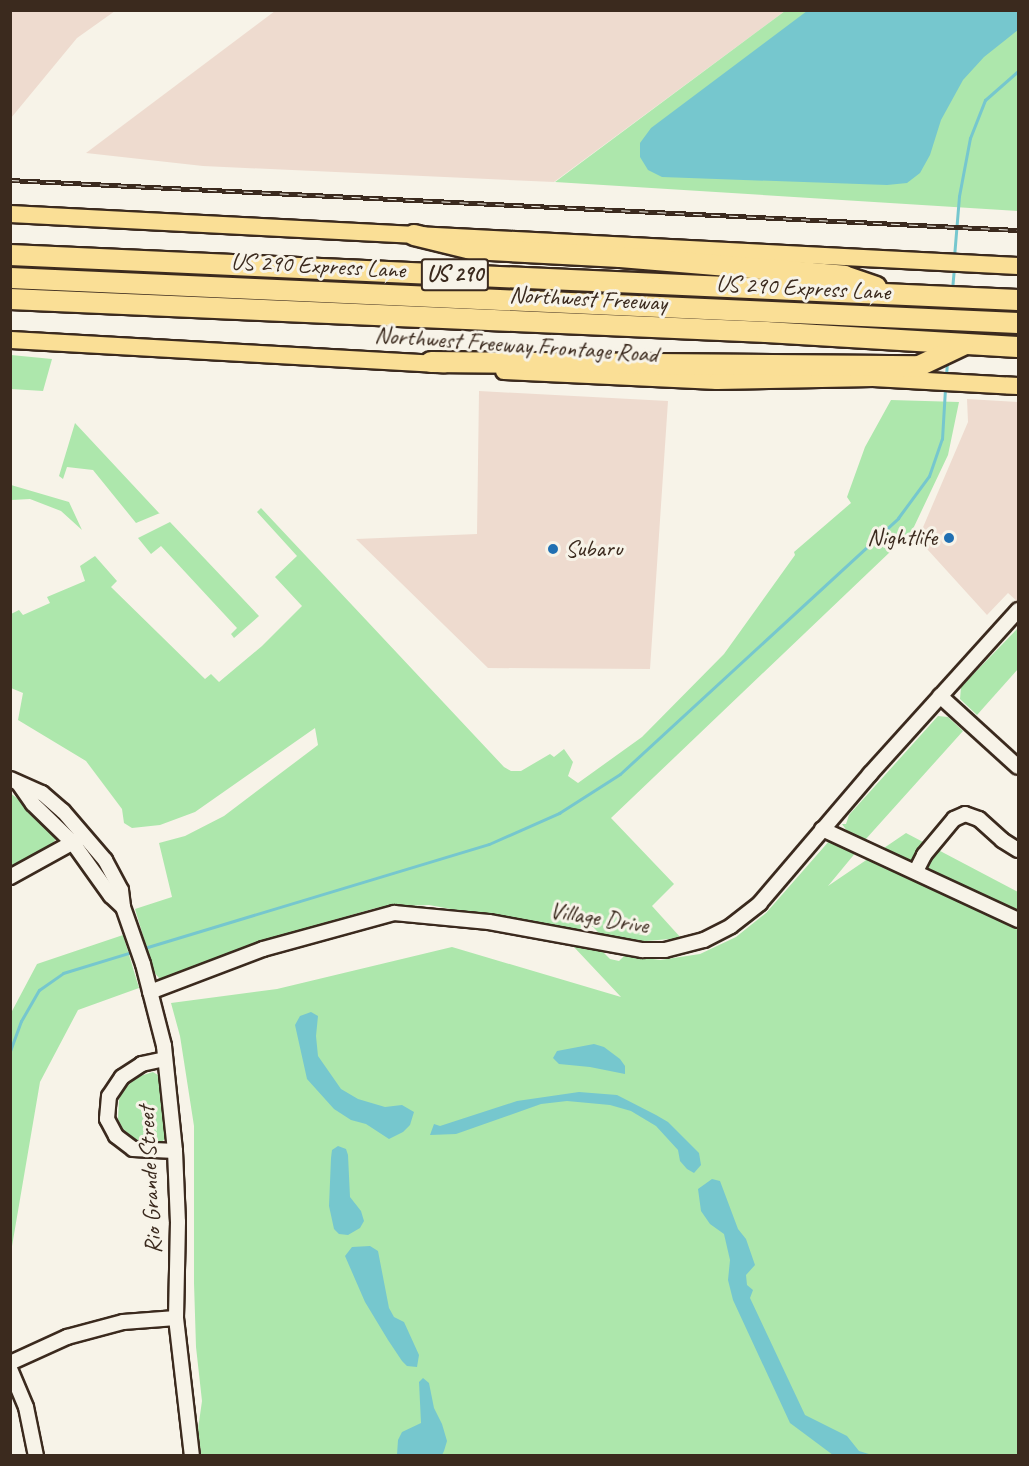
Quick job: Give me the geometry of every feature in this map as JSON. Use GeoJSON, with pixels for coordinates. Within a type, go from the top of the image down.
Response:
{"type":"FeatureCollection","features":[{"type":"Feature","properties":{"kind":"highway"},"geometry":{"type":"LineString","coordinates":[[414,235],[471,249],[620,257],[844,276],[899,294]]}},
{"type":"Feature","properties":{"kind":"highway","name":"Northwest Freeway"},"geometry":{"type":"LineString","coordinates":[[10,255],[1018,300]]}},
{"type":"Feature","properties":{"kind":"highway","name":"US 290 Express Lane"},"geometry":{"type":"LineString","coordinates":[[10,278],[1018,323]]}},
{"type":"Feature","properties":{"kind":"highway","name":"Northwest Freeway"},"geometry":{"type":"LineString","coordinates":[[10,299],[1018,347]]}},
{"type":"Feature","properties":{"kind":"highway"},"geometry":{"type":"LineString","coordinates":[[430,362],[919,366],[972,344]]}},
{"type":"Feature","properties":{"kind":"main road"},"geometry":{"type":"LineString","coordinates":[[10,214],[1018,266]]}},
{"type":"Feature","properties":{"kind":"main road","name":"Northwest Freeway Frontage Road"},"geometry":{"type":"LineString","coordinates":[[10,340],[430,362],[478,370],[658,379],[717,381],[873,378],[1018,386]]}},
{"type":"Feature","properties":{"kind":"street","name":"Village Drive"},"geometry":{"type":"LineString","coordinates":[[150,992],[263,949],[394,913],[489,922],[642,950],[687,946],[720,933],[745,916],[776,886],[822,830],[1018,610]]}},
{"type":"Feature","properties":{"kind":"street"},"geometry":{"type":"LineString","coordinates":[[940,696],[1018,767]]}},
{"type":"Feature","properties":{"kind":"street","name":"Rio Grande Street"},"geometry":{"type":"LineString","coordinates":[[15,781],[42,793],[86,835],[105,860],[122,890],[123,907],[143,964],[165,1059],[175,1151],[178,1222],[176,1318],[192,1455]]}},
{"type":"Feature","properties":{"kind":"street","name":"Rio Grande Street"},"geometry":{"type":"LineString","coordinates":[[15,781],[33,804],[73,843],[111,896],[123,907]]}},
{"type":"Feature","properties":{"kind":"street"},"geometry":{"type":"LineString","coordinates":[[916,871],[924,855],[954,819],[965,814],[979,819],[1002,840],[1018,850]]}},
{"type":"Feature","properties":{"kind":"street"},"geometry":{"type":"LineString","coordinates":[[822,830],[916,871],[1018,920]]}},
{"type":"Feature","properties":{"kind":"street"},"geometry":{"type":"LineString","coordinates":[[10,877],[86,835]]}},
{"type":"Feature","properties":{"kind":"street"},"geometry":{"type":"LineString","coordinates":[[165,1059],[142,1064],[122,1077],[109,1095],[107,1119],[116,1136],[132,1149],[175,1151]]}},
{"type":"Feature","properties":{"kind":"street"},"geometry":{"type":"LineString","coordinates":[[10,1363],[67,1337],[123,1322],[176,1318]]}},
{"type":"Feature","properties":{"kind":"street"},"geometry":{"type":"LineString","coordinates":[[10,1369],[26,1407],[36,1455]]}},
{"type":"Feature","properties":{"kind":"shaded area"},"geometry":{"type":"Polygon","coordinates":[[[11,10],[115,11],[77,38],[11,118],[11,10]]]}},
{"type":"Feature","properties":{"kind":"shaded area"},"geometry":{"type":"Polygon","coordinates":[[[275,11],[785,11],[554,182],[203,166],[86,153],[275,11]]]}},
{"type":"Feature","properties":{"kind":"shaded area"},"geometry":{"type":"Polygon","coordinates":[[[479,391],[668,401],[650,669],[488,668],[356,539],[477,534],[479,391]]]}},
{"type":"Feature","properties":{"kind":"shaded area"},"geometry":{"type":"Polygon","coordinates":[[[967,399],[1018,402],[1018,602],[1008,593],[987,615],[918,539],[968,422],[967,399]]]}},
{"type":"Feature","properties":{"kind":"green space"},"geometry":{"type":"Polygon","coordinates":[[[785,11],[1018,11],[1018,211],[555,182],[785,11]]]}},
{"type":"Feature","properties":{"kind":"green space"},"geometry":{"type":"Polygon","coordinates":[[[11,355],[52,359],[43,391],[11,389],[11,355]]]}},
{"type":"Feature","properties":{"kind":"green space"},"geometry":{"type":"Polygon","coordinates":[[[891,400],[959,402],[948,455],[912,531],[611,818],[674,884],[652,906],[681,938],[635,942],[603,937],[593,927],[581,927],[579,933],[429,905],[401,906],[376,908],[285,934],[166,979],[159,978],[154,972],[135,909],[172,897],[159,843],[185,836],[224,816],[318,745],[315,728],[195,812],[160,825],[132,828],[124,823],[122,809],[86,761],[18,720],[23,693],[11,688],[11,614],[19,610],[23,615],[50,603],[47,597],[85,581],[80,566],[95,556],[117,581],[111,587],[205,679],[211,674],[219,682],[262,646],[302,606],[275,577],[297,556],[257,512],[261,508],[504,767],[511,771],[521,771],[550,754],[554,757],[564,749],[573,762],[568,776],[578,783],[642,737],[724,654],[795,555],[794,552],[851,503],[847,497],[865,447],[891,400]]]}},
{"type":"Feature","properties":{"kind":"green space"},"geometry":{"type":"Polygon","coordinates":[[[75,423],[160,513],[136,523],[93,470],[67,467],[63,479],[59,476],[75,423]]]}},
{"type":"Feature","properties":{"kind":"green space"},"geometry":{"type":"Polygon","coordinates":[[[11,485],[69,502],[82,530],[61,511],[30,499],[11,500],[11,485]]]}},
{"type":"Feature","properties":{"kind":"green space"},"geometry":{"type":"Polygon","coordinates":[[[170,522],[259,616],[234,638],[231,634],[237,628],[161,546],[151,554],[138,538],[170,522]]]}},
{"type":"Feature","properties":{"kind":"green space"},"geometry":{"type":"Polygon","coordinates":[[[1018,628],[1018,669],[977,715],[960,699],[961,687],[1018,628]]]}},
{"type":"Feature","properties":{"kind":"green space"},"geometry":{"type":"Polygon","coordinates":[[[938,716],[948,717],[963,731],[865,840],[847,831],[842,824],[846,824],[849,815],[938,716]]]}},
{"type":"Feature","properties":{"kind":"green space"},"geometry":{"type":"Polygon","coordinates":[[[10,793],[44,818],[56,833],[56,839],[48,849],[10,870],[10,793]]]}},
{"type":"Feature","properties":{"kind":"green space"},"geometry":{"type":"Polygon","coordinates":[[[906,833],[1018,892],[1018,1455],[201,1455],[198,1429],[202,1401],[196,1347],[194,1283],[194,1126],[180,1036],[171,1003],[277,989],[452,947],[621,997],[573,946],[602,951],[610,959],[619,961],[625,955],[660,960],[700,954],[736,937],[766,913],[830,840],[857,851],[828,886],[906,833]]]}},
{"type":"Feature","properties":{"kind":"green space"},"geometry":{"type":"Polygon","coordinates":[[[123,935],[139,988],[78,1010],[40,1082],[11,1252],[11,1013],[37,964],[123,935]]]}},
{"type":"Feature","properties":{"kind":"green space"},"geometry":{"type":"Polygon","coordinates":[[[153,1072],[161,1077],[167,1137],[158,1145],[138,1142],[123,1129],[118,1119],[122,1091],[137,1077],[153,1072]]]}},
{"type":"Feature","properties":{"kind":"water"},"geometry":{"type":"Polygon","coordinates":[[[807,11],[1018,11],[1018,30],[984,57],[963,80],[941,120],[930,155],[920,173],[907,183],[887,185],[662,177],[648,170],[640,157],[640,143],[651,128],[807,11]]]}},
{"type":"Feature","properties":{"kind":"water"},"geometry":{"type":"Polygon","coordinates":[[[311,1012],[318,1016],[316,1036],[318,1056],[341,1089],[358,1099],[385,1107],[402,1105],[414,1112],[410,1125],[403,1132],[389,1139],[366,1124],[351,1120],[334,1109],[307,1079],[295,1025],[300,1016],[311,1012]]]}},
{"type":"Feature","properties":{"kind":"water"},"geometry":{"type":"Polygon","coordinates":[[[594,1044],[604,1047],[620,1059],[625,1066],[625,1074],[559,1064],[553,1058],[557,1051],[594,1044]]]}},
{"type":"Feature","properties":{"kind":"water"},"geometry":{"type":"Polygon","coordinates":[[[579,1092],[617,1095],[668,1122],[699,1153],[701,1165],[694,1173],[687,1169],[680,1161],[678,1150],[656,1126],[631,1111],[610,1105],[567,1101],[541,1104],[456,1134],[430,1135],[434,1124],[440,1126],[517,1101],[579,1092]]]}},
{"type":"Feature","properties":{"kind":"water"},"geometry":{"type":"Polygon","coordinates":[[[338,1146],[346,1149],[350,1197],[361,1211],[364,1221],[360,1228],[348,1235],[339,1234],[334,1229],[329,1206],[332,1150],[338,1146]]]}},
{"type":"Feature","properties":{"kind":"water"},"geometry":{"type":"Polygon","coordinates":[[[712,1179],[720,1181],[738,1229],[746,1239],[755,1265],[746,1275],[747,1285],[753,1290],[750,1298],[805,1415],[847,1436],[859,1451],[872,1455],[833,1455],[790,1423],[733,1300],[728,1280],[730,1260],[724,1234],[710,1224],[701,1211],[698,1189],[712,1179]]]}},
{"type":"Feature","properties":{"kind":"water"},"geometry":{"type":"Polygon","coordinates":[[[370,1246],[378,1251],[389,1308],[394,1317],[404,1322],[419,1355],[417,1367],[407,1366],[388,1340],[365,1302],[345,1256],[352,1247],[370,1246]]]}},
{"type":"Feature","properties":{"kind":"water"},"geometry":{"type":"Polygon","coordinates":[[[423,1378],[429,1383],[434,1408],[447,1441],[444,1451],[442,1455],[397,1455],[398,1440],[402,1432],[421,1423],[419,1382],[423,1378]]]}},
{"type":"Feature","properties":{"kind":"waterway"},"geometry":{"type":"LineString","coordinates":[[954,257],[959,196],[970,138],[985,100],[1018,71]]}},
{"type":"Feature","properties":{"kind":"waterway"},"geometry":{"type":"LineString","coordinates":[[952,290],[954,269]]}},
{"type":"Feature","properties":{"kind":"waterway"},"geometry":{"type":"LineString","coordinates":[[946,376],[947,362]]}},
{"type":"Feature","properties":{"kind":"waterway"},"geometry":{"type":"LineString","coordinates":[[141,949],[489,844],[559,813],[620,774],[898,518],[929,476],[942,439],[945,389]]}},
{"type":"Feature","properties":{"kind":"waterway"},"geometry":{"type":"LineString","coordinates":[[10,1051],[21,1021],[39,990],[63,973],[135,951]]}},
{"type":"Feature","properties":{"kind":"railway"},"geometry":{"type":"LineString","coordinates":[[10,180],[1018,230]]}},
{"type":"Feature","properties":{"kind":"place","name":"Nightlife"},"geometry":{"type":"Point","coordinates":[949,538]}},
{"type":"Feature","properties":{"kind":"place","name":"Subaru"},"geometry":{"type":"Point","coordinates":[553,549]}}]}
